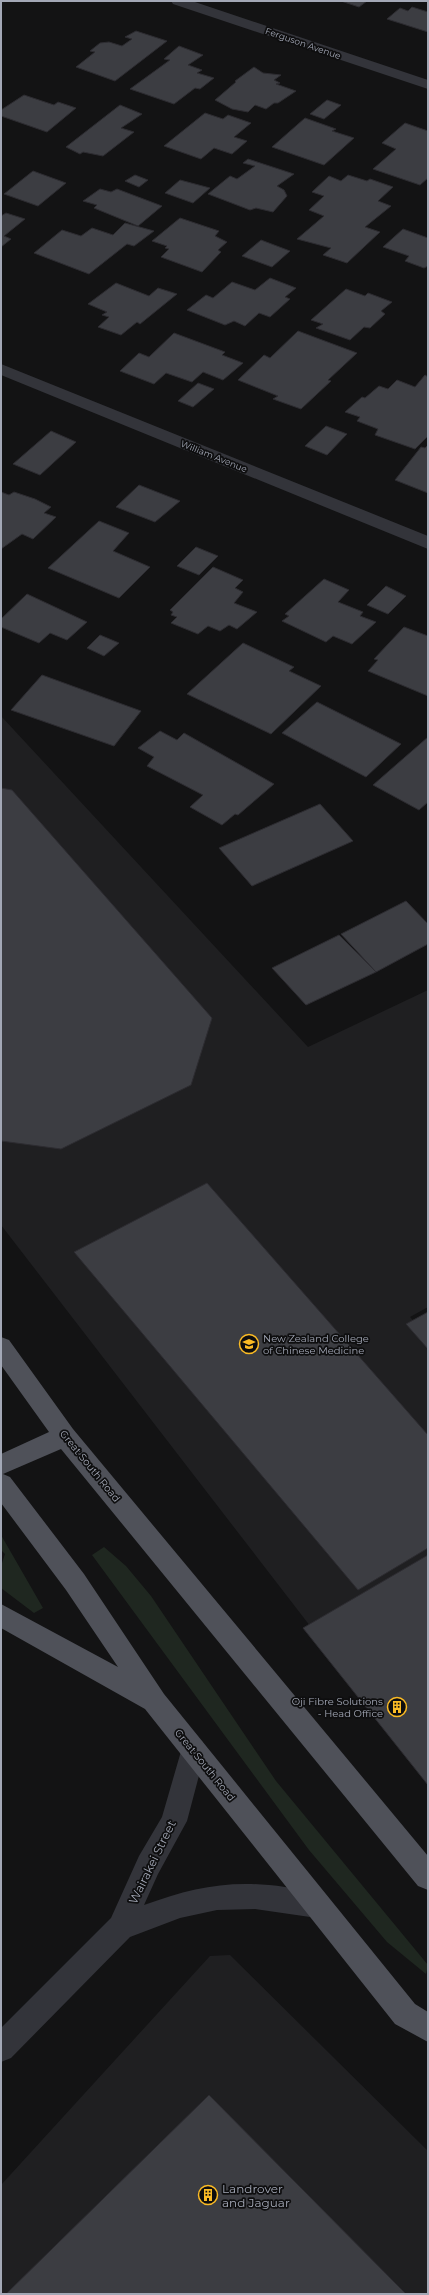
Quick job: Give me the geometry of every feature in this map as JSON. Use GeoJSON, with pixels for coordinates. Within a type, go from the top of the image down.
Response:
{"type":"FeatureCollection","features":[{"type":"Feature","properties":{"kind":"main road","name":"Great South Road"},"geometry":{"type":"LineString","coordinates":[[1,1347],[65,1436],[428,1877]]}},
{"type":"Feature","properties":{"kind":"main road"},"geometry":{"type":"LineString","coordinates":[[1,1465],[65,1436]]}},
{"type":"Feature","properties":{"kind":"main road","name":"Great South Road"},"geometry":{"type":"LineString","coordinates":[[1,1484],[75,1582],[155,1702],[405,2014],[428,2028]]}},
{"type":"Feature","properties":{"kind":"main road"},"geometry":{"type":"LineString","coordinates":[[1,1615],[155,1702]]}},
{"type":"Feature","properties":{"kind":"street","name":"Ferguson Avenue"},"geometry":{"type":"LineString","coordinates":[[178,1],[428,85]]}},
{"type":"Feature","properties":{"kind":"street","name":"William Avenue"},"geometry":{"type":"LineString","coordinates":[[1,369],[428,543]]}},
{"type":"Feature","properties":{"kind":"street","name":"Wairakei Street"},"geometry":{"type":"LineString","coordinates":[[1,2048],[120,1927],[148,1865],[174,1821],[193,1749]]}},
{"type":"Feature","properties":{"kind":"street","name":"Wairakei Street"},"geometry":{"type":"LineString","coordinates":[[120,1927],[170,1909],[217,1897],[267,1897],[318,1905]]}},
{"type":"Feature","properties":{"kind":"shaded area"},"geometry":{"type":"Polygon","coordinates":[[[1,716],[308,1047],[428,990],[428,1307],[410,1317],[428,1337],[428,1779],[1,1225],[1,716]]]}},
{"type":"Feature","properties":{"kind":"shaded area"},"geometry":{"type":"Polygon","coordinates":[[[1,1535],[43,1608],[34,1613],[1,1588],[1,1566],[5,1554],[1,1550],[1,1535]]]}},
{"type":"Feature","properties":{"kind":"shaded area"},"geometry":{"type":"Polygon","coordinates":[[[104,1547],[126,1566],[151,1596],[276,1781],[428,1965],[426,1974],[387,1942],[309,1850],[92,1555],[104,1547]]]}},
{"type":"Feature","properties":{"kind":"shaded area"},"geometry":{"type":"Polygon","coordinates":[[[230,1955],[428,2151],[428,2294],[1,2294],[1,2185],[210,1956],[230,1955]]]}},
{"type":"Feature","properties":{"kind":"building"},"geometry":{"type":"Polygon","coordinates":[[[341,1],[367,1],[359,7],[341,1]]]}},
{"type":"Feature","properties":{"kind":"building"},"geometry":{"type":"Polygon","coordinates":[[[412,7],[428,12],[428,32],[387,19],[400,8],[408,11],[412,7]]]}},
{"type":"Feature","properties":{"kind":"building"},"geometry":{"type":"Polygon","coordinates":[[[136,31],[167,41],[115,81],[76,67],[95,52],[90,51],[100,43],[109,42],[122,46],[132,39],[125,37],[136,31]]]}},
{"type":"Feature","properties":{"kind":"building"},"geometry":{"type":"Polygon","coordinates":[[[179,46],[203,55],[188,65],[202,70],[197,73],[214,78],[200,89],[195,88],[174,104],[130,89],[170,60],[164,59],[179,46]]]}},
{"type":"Feature","properties":{"kind":"building"},"geometry":{"type":"Polygon","coordinates":[[[254,67],[263,73],[281,75],[274,80],[280,83],[276,84],[296,91],[266,109],[255,105],[248,112],[232,109],[215,100],[236,82],[235,81],[254,67]]]}},
{"type":"Feature","properties":{"kind":"building"},"geometry":{"type":"Polygon","coordinates":[[[24,95],[54,105],[58,102],[76,108],[47,132],[1,116],[1,110],[24,95]]]}},
{"type":"Feature","properties":{"kind":"building"},"geometry":{"type":"Polygon","coordinates":[[[327,100],[341,105],[324,119],[310,114],[327,100]]]}},
{"type":"Feature","properties":{"kind":"building"},"geometry":{"type":"Polygon","coordinates":[[[120,105],[142,114],[121,128],[134,132],[103,156],[83,152],[80,154],[66,147],[120,105]]]}},
{"type":"Feature","properties":{"kind":"building"},"geometry":{"type":"Polygon","coordinates":[[[205,113],[223,119],[228,115],[251,123],[234,137],[247,141],[232,154],[214,148],[201,159],[164,146],[205,113]]]}},
{"type":"Feature","properties":{"kind":"building"},"geometry":{"type":"Polygon","coordinates":[[[305,118],[336,129],[332,131],[354,138],[324,165],[272,147],[305,118]]]}},
{"type":"Feature","properties":{"kind":"building"},"geometry":{"type":"Polygon","coordinates":[[[405,123],[428,131],[428,178],[420,185],[373,169],[396,149],[382,143],[405,123]]]}},
{"type":"Feature","properties":{"kind":"building"},"geometry":{"type":"Polygon","coordinates":[[[248,159],[294,174],[277,186],[284,190],[287,196],[273,212],[256,208],[250,210],[208,194],[230,176],[237,179],[255,166],[243,163],[248,159]]]}},
{"type":"Feature","properties":{"kind":"building"},"geometry":{"type":"Polygon","coordinates":[[[33,171],[66,183],[38,206],[4,194],[33,171]]]}},
{"type":"Feature","properties":{"kind":"building"},"geometry":{"type":"Polygon","coordinates":[[[135,175],[148,180],[139,187],[125,181],[135,175]]]}},
{"type":"Feature","properties":{"kind":"building"},"geometry":{"type":"Polygon","coordinates":[[[348,175],[367,181],[370,179],[393,187],[378,201],[391,206],[365,227],[380,232],[347,263],[323,255],[331,248],[297,239],[324,216],[309,210],[324,196],[312,192],[329,176],[341,181],[348,175]]]}},
{"type":"Feature","properties":{"kind":"building"},"geometry":{"type":"Polygon","coordinates":[[[180,180],[210,188],[193,203],[165,193],[180,180]]]}},
{"type":"Feature","properties":{"kind":"building"},"geometry":{"type":"Polygon","coordinates":[[[100,189],[111,192],[117,189],[162,206],[138,226],[94,208],[97,205],[83,201],[100,189]]]}},
{"type":"Feature","properties":{"kind":"building"},"geometry":{"type":"Polygon","coordinates":[[[6,213],[25,219],[4,236],[11,239],[1,247],[1,216],[6,213]]]}},
{"type":"Feature","properties":{"kind":"building"},"geometry":{"type":"Polygon","coordinates":[[[180,218],[219,231],[215,236],[227,242],[218,250],[221,252],[202,272],[161,257],[169,249],[165,248],[167,246],[152,241],[180,218]]]}},
{"type":"Feature","properties":{"kind":"building"},"geometry":{"type":"Polygon","coordinates":[[[125,223],[154,231],[134,246],[127,244],[89,274],[34,253],[62,230],[81,236],[92,228],[113,235],[125,223]]]}},
{"type":"Feature","properties":{"kind":"building"},"geometry":{"type":"Polygon","coordinates":[[[403,229],[428,238],[428,266],[424,268],[405,261],[409,256],[383,247],[403,229]]]}},
{"type":"Feature","properties":{"kind":"building"},"geometry":{"type":"Polygon","coordinates":[[[261,240],[290,251],[272,267],[242,256],[261,240]]]}},
{"type":"Feature","properties":{"kind":"building"},"geometry":{"type":"Polygon","coordinates":[[[270,278],[296,288],[285,297],[290,299],[270,317],[259,313],[245,326],[234,321],[225,325],[187,310],[206,295],[213,298],[232,282],[255,290],[270,278]]]}},
{"type":"Feature","properties":{"kind":"building"},"geometry":{"type":"Polygon","coordinates":[[[116,283],[149,296],[158,288],[177,294],[140,324],[137,322],[121,335],[98,327],[109,317],[102,315],[107,312],[88,304],[116,283]]]}},
{"type":"Feature","properties":{"kind":"building"},"geometry":{"type":"Polygon","coordinates":[[[346,289],[365,296],[368,293],[392,302],[381,311],[385,314],[370,328],[364,327],[350,340],[316,328],[323,324],[311,320],[346,289]]]}},
{"type":"Feature","properties":{"kind":"building"},"geometry":{"type":"Polygon","coordinates":[[[298,331],[357,353],[328,380],[331,381],[301,409],[273,399],[278,396],[238,380],[264,355],[270,358],[298,331]]]}},
{"type":"Feature","properties":{"kind":"building"},"geometry":{"type":"Polygon","coordinates":[[[174,333],[225,352],[222,355],[243,363],[223,380],[203,372],[192,382],[166,373],[154,384],[120,371],[139,353],[149,357],[174,333]]]}},
{"type":"Feature","properties":{"kind":"building"},"geometry":{"type":"Polygon","coordinates":[[[425,375],[428,377],[428,436],[415,449],[375,435],[378,429],[357,421],[360,417],[345,412],[362,397],[365,398],[379,386],[388,389],[397,380],[415,387],[425,375]]]}},
{"type":"Feature","properties":{"kind":"building"},"geometry":{"type":"Polygon","coordinates":[[[198,383],[214,389],[193,407],[178,401],[198,383]]]}},
{"type":"Feature","properties":{"kind":"building"},"geometry":{"type":"Polygon","coordinates":[[[326,426],[347,434],[327,455],[305,446],[326,426]]]}},
{"type":"Feature","properties":{"kind":"building"},"geometry":{"type":"Polygon","coordinates":[[[51,431],[76,442],[40,475],[13,464],[51,431]]]}},
{"type":"Feature","properties":{"kind":"building"},"geometry":{"type":"Polygon","coordinates":[[[428,445],[428,493],[395,480],[421,447],[425,448],[428,445]]]}},
{"type":"Feature","properties":{"kind":"building"},"geometry":{"type":"Polygon","coordinates":[[[139,485],[180,501],[155,522],[116,507],[139,485]]]}},
{"type":"Feature","properties":{"kind":"building"},"geometry":{"type":"Polygon","coordinates":[[[1,492],[9,495],[14,492],[35,499],[51,507],[44,513],[56,517],[33,539],[22,534],[1,549],[1,492]]]}},
{"type":"Feature","properties":{"kind":"building"},"geometry":{"type":"Polygon","coordinates":[[[99,521],[129,533],[113,551],[150,567],[119,598],[48,568],[99,521]]]}},
{"type":"Feature","properties":{"kind":"building"},"geometry":{"type":"Polygon","coordinates":[[[196,547],[218,556],[199,575],[177,566],[196,547]]]}},
{"type":"Feature","properties":{"kind":"building"},"geometry":{"type":"Polygon","coordinates":[[[213,567],[243,580],[235,588],[243,592],[234,603],[257,612],[237,629],[229,625],[220,631],[208,626],[198,634],[171,623],[177,617],[171,615],[173,612],[170,610],[213,567]]]}},
{"type":"Feature","properties":{"kind":"building"},"geometry":{"type":"Polygon","coordinates":[[[324,579],[349,590],[338,602],[363,612],[360,616],[376,622],[352,644],[333,636],[326,642],[282,621],[289,616],[285,614],[324,579]]]}},
{"type":"Feature","properties":{"kind":"building"},"geometry":{"type":"Polygon","coordinates":[[[386,586],[406,596],[388,614],[367,605],[386,586]]]}},
{"type":"Feature","properties":{"kind":"building"},"geometry":{"type":"Polygon","coordinates":[[[27,594],[87,622],[67,640],[50,633],[39,643],[1,627],[1,619],[27,594]]]}},
{"type":"Feature","properties":{"kind":"building"},"geometry":{"type":"Polygon","coordinates":[[[404,627],[428,636],[428,696],[368,671],[378,660],[374,659],[404,627]]]}},
{"type":"Feature","properties":{"kind":"building"},"geometry":{"type":"Polygon","coordinates":[[[100,635],[119,643],[104,656],[87,648],[100,635]]]}},
{"type":"Feature","properties":{"kind":"building"},"geometry":{"type":"Polygon","coordinates":[[[243,643],[294,667],[289,671],[321,686],[271,734],[187,694],[243,643]]]}},
{"type":"Feature","properties":{"kind":"building"},"geometry":{"type":"Polygon","coordinates":[[[42,675],[141,711],[114,746],[11,710],[42,675]]]}},
{"type":"Feature","properties":{"kind":"building"},"geometry":{"type":"Polygon","coordinates":[[[317,702],[401,744],[366,777],[282,733],[317,702]]]}},
{"type":"Feature","properties":{"kind":"building"},"geometry":{"type":"Polygon","coordinates":[[[160,731],[177,740],[184,733],[274,784],[238,815],[235,814],[222,825],[190,807],[203,795],[147,766],[154,757],[138,748],[160,731]]]}},
{"type":"Feature","properties":{"kind":"building"},"geometry":{"type":"Polygon","coordinates":[[[428,737],[428,802],[419,810],[373,785],[428,737]]]}},
{"type":"Feature","properties":{"kind":"building"},"geometry":{"type":"Polygon","coordinates":[[[1,788],[12,790],[212,1018],[191,1085],[61,1149],[1,1141],[1,788]]]}},
{"type":"Feature","properties":{"kind":"building"},"geometry":{"type":"Polygon","coordinates":[[[320,804],[353,841],[252,886],[219,848],[320,804]]]}},
{"type":"Feature","properties":{"kind":"building"},"geometry":{"type":"Polygon","coordinates":[[[406,901],[428,924],[428,944],[376,972],[341,934],[406,901]]]}},
{"type":"Feature","properties":{"kind":"building"},"geometry":{"type":"Polygon","coordinates":[[[339,935],[376,972],[306,1005],[272,968],[339,935]]]}},
{"type":"Feature","properties":{"kind":"building","name":"New Zealand College of Chinese Medicine"},"geometry":{"type":"Polygon","coordinates":[[[207,1183],[428,1435],[428,1548],[358,1590],[74,1252],[207,1183]]]}},
{"type":"Feature","properties":{"kind":"building"},"geometry":{"type":"Polygon","coordinates":[[[428,1312],[428,1349],[406,1324],[428,1312]]]}},
{"type":"Feature","properties":{"kind":"building","name":"Oji Fibre Solutions - Head Office"},"geometry":{"type":"Polygon","coordinates":[[[428,1555],[428,1785],[303,1628],[428,1555]]]}},
{"type":"Feature","properties":{"kind":"building","name":"Landrover and Jaguar"},"geometry":{"type":"Polygon","coordinates":[[[209,2095],[406,2294],[6,2294],[209,2095]]]}},
{"type":"Feature","properties":{"kind":"place","name":"New Zealand College of Chinese Medicine"},"geometry":{"type":"Point","coordinates":[249,1344]}},
{"type":"Feature","properties":{"kind":"place","name":"Oji Fibre Solutions - Head Office"},"geometry":{"type":"Point","coordinates":[397,1707]}},
{"type":"Feature","properties":{"kind":"place","name":"Landrover and Jaguar"},"geometry":{"type":"Point","coordinates":[208,2195]}}]}
